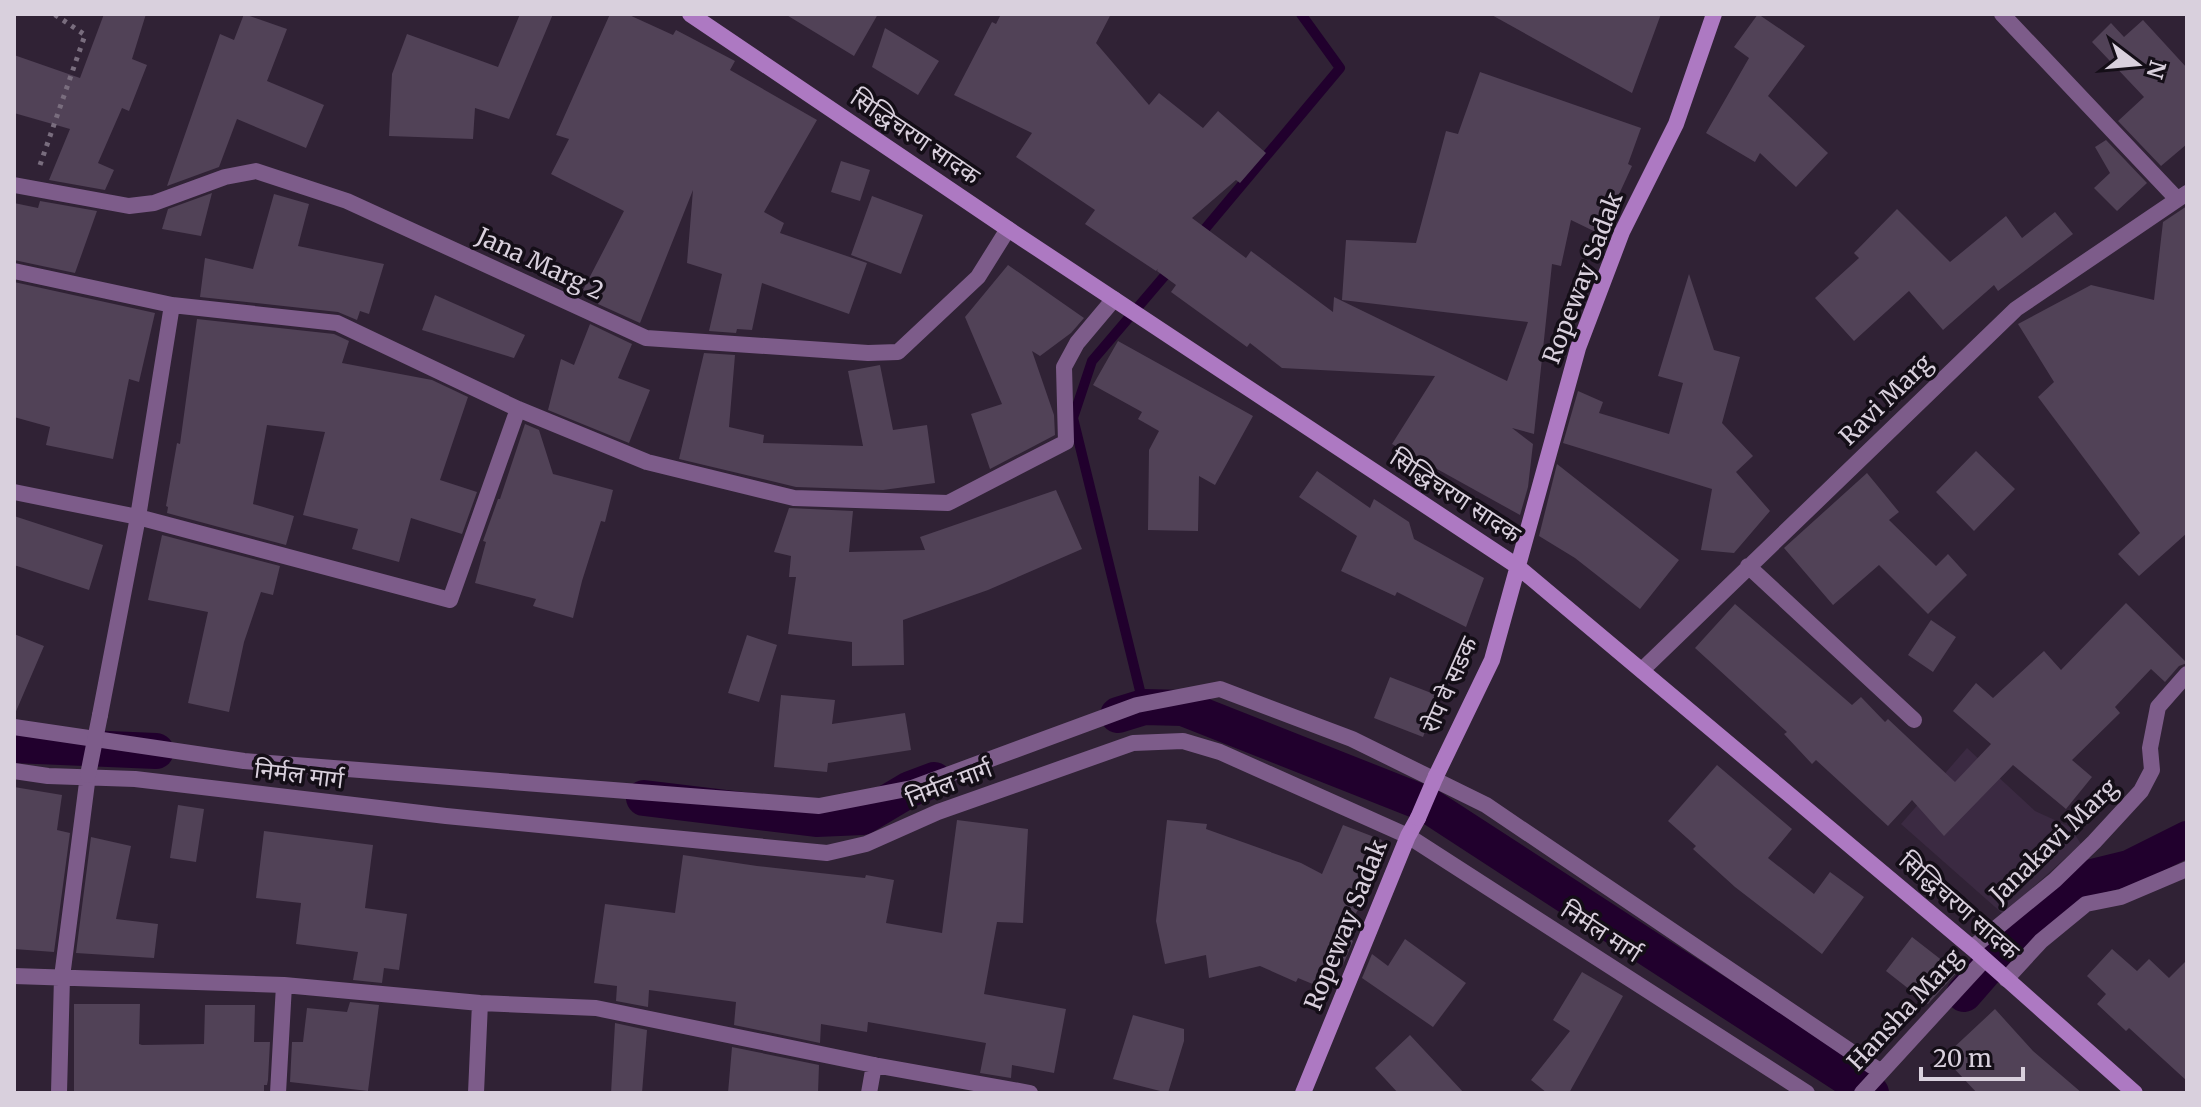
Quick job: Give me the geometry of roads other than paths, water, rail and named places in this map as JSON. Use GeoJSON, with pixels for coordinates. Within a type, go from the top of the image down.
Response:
{"type":"FeatureCollection","features":[{"type":"Feature","properties":{"kind":"main road","name":"सिद्धिचरण सादक"},"geometry":{"type":"LineString","coordinates":[[690,14],[1517,566],[1978,954],[2135,1093]]}},
{"type":"Feature","properties":{"kind":"main road","name":"Ropeway Sadak"},"geometry":{"type":"LineString","coordinates":[[1517,566],[1578,348],[1622,232],[1676,124],[1714,14]]}},
{"type":"Feature","properties":{"kind":"main road","name":"रोप वे सडक"},"geometry":{"type":"LineString","coordinates":[[1436,776],[1492,660],[1517,566]]}},
{"type":"Feature","properties":{"kind":"main road","name":"Ropeway Sadak"},"geometry":{"type":"LineString","coordinates":[[1303,1093],[1408,836],[1436,776]]}},
{"type":"Feature","properties":{"kind":"street"},"geometry":{"type":"LineString","coordinates":[[2002,14],[2182,196]]}},
{"type":"Feature","properties":{"kind":"street","name":"Jana Marg 2"},"geometry":{"type":"LineString","coordinates":[[14,185],[129,206],[154,203],[225,177],[256,171],[347,201],[646,338],[868,353],[898,352],[978,277],[1008,229]]}},
{"type":"Feature","properties":{"kind":"street","name":"Ravi Marg"},"geometry":{"type":"LineString","coordinates":[[1642,670],[2016,309],[2182,196]]}},
{"type":"Feature","properties":{"kind":"street"},"geometry":{"type":"LineString","coordinates":[[14,271],[172,305],[337,323],[518,409],[647,462],[794,498],[948,503],[1066,442],[1064,367],[1077,343],[1114,299]]}},
{"type":"Feature","properties":{"kind":"street"},"geometry":{"type":"LineString","coordinates":[[59,1093],[62,977],[88,776],[138,517],[172,305]]}},
{"type":"Feature","properties":{"kind":"street"},"geometry":{"type":"LineString","coordinates":[[14,492],[138,517],[450,600],[518,409]]}},
{"type":"Feature","properties":{"kind":"street"},"geometry":{"type":"LineString","coordinates":[[1748,566],[1914,720]]}},
{"type":"Feature","properties":{"kind":"street","name":"Janakavi Marg"},"geometry":{"type":"LineString","coordinates":[[1978,954],[2094,842],[2141,791],[2152,770],[2150,748],[2158,707],[2187,674]]}},
{"type":"Feature","properties":{"kind":"street"},"geometry":{"type":"LineString","coordinates":[[14,727],[244,761],[819,806],[912,788],[1137,705],[1220,689],[1352,739],[1486,805],[1881,1072]]}},
{"type":"Feature","properties":{"kind":"street","name":"निर्मल मार्ग"},"geometry":{"type":"LineString","coordinates":[[14,771],[135,779],[446,816],[827,853],[866,844],[938,812],[1133,743],[1183,741],[1220,752],[1408,836],[1807,1093]]}},
{"type":"Feature","properties":{"kind":"street"},"geometry":{"type":"LineString","coordinates":[[2006,979],[2041,941],[2086,904],[2121,897],[2187,869]]}},
{"type":"Feature","properties":{"kind":"street","name":"Hansha Marg"},"geometry":{"type":"LineString","coordinates":[[1862,1093],[1978,954]]}},
{"type":"Feature","properties":{"kind":"street"},"geometry":{"type":"LineString","coordinates":[[14,976],[284,985],[480,1003],[596,1008],[874,1065],[1030,1093]]}},
{"type":"Feature","properties":{"kind":"street"},"geometry":{"type":"LineString","coordinates":[[278,1093],[284,985]]}},
{"type":"Feature","properties":{"kind":"street"},"geometry":{"type":"LineString","coordinates":[[476,1093],[480,1003]]}},
{"type":"Feature","properties":{"kind":"street"},"geometry":{"type":"LineString","coordinates":[[869,1093],[874,1065]]}},
{"type":"Feature","properties":{"kind":"waterway"},"geometry":{"type":"LineString","coordinates":[[1199,236],[1340,68],[1301,14]]}},
{"type":"Feature","properties":{"kind":"waterway"},"geometry":{"type":"LineString","coordinates":[[1144,707],[1073,418],[1092,361],[1173,266]]}},
{"type":"Feature","properties":{"kind":"waterway"},"geometry":{"type":"LineString","coordinates":[[1118,715],[1144,707],[1183,708],[1426,804],[1871,1093]]}},
{"type":"Feature","properties":{"kind":"waterway"},"geometry":{"type":"LineString","coordinates":[[14,745],[156,751]]}},
{"type":"Feature","properties":{"kind":"waterway"},"geometry":{"type":"LineString","coordinates":[[644,798],[816,819],[863,817],[910,789],[934,780]]}},
{"type":"Feature","properties":{"kind":"waterway"},"geometry":{"type":"LineString","coordinates":[[1964,994],[2025,924],[2084,879],[2129,868],[2187,839]]}}]}
